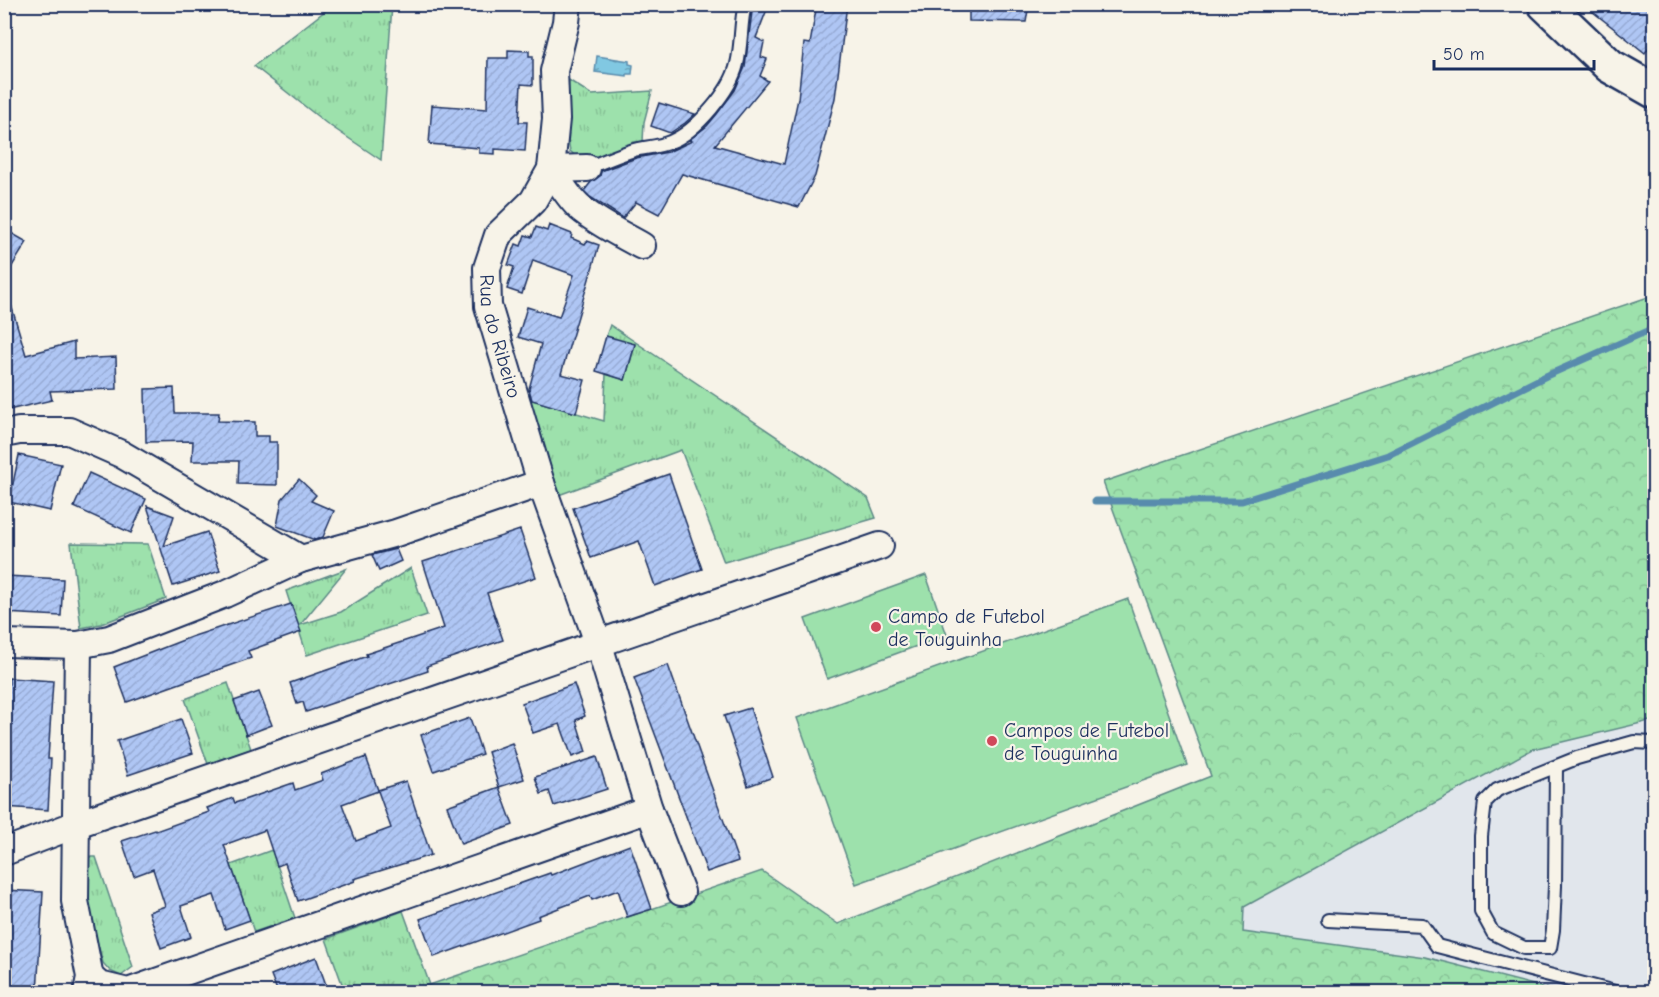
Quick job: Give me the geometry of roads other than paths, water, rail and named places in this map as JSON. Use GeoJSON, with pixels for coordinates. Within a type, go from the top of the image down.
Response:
{"type":"FeatureCollection","features":[{"type":"Feature","properties":{"kind":"main road"},"geometry":{"type":"LineString","coordinates":[[1545,4],[1610,66],[1640,80],[1654,91]]}},
{"type":"Feature","properties":{"kind":"street","name":"Rua do Ribeiro"},"geometry":{"type":"LineString","coordinates":[[568,4],[554,70],[556,119],[551,170],[533,201],[498,235],[487,268],[488,306],[541,483],[599,645],[649,808],[681,892]]}},
{"type":"Feature","properties":{"kind":"street"},"geometry":{"type":"LineString","coordinates":[[551,170],[587,168]]}},
{"type":"Feature","properties":{"kind":"street"},"geometry":{"type":"LineString","coordinates":[[551,170],[579,207],[601,224],[642,246]]}},
{"type":"Feature","properties":{"kind":"street"},"geometry":{"type":"LineString","coordinates":[[4,434],[19,431],[69,431],[121,454],[301,559]]}},
{"type":"Feature","properties":{"kind":"street"},"geometry":{"type":"LineString","coordinates":[[4,644],[78,645],[109,639],[225,594],[301,559],[396,533],[541,483]]}},
{"type":"Feature","properties":{"kind":"street"},"geometry":{"type":"LineString","coordinates":[[4,852],[77,824],[880,546]]}},
{"type":"Feature","properties":{"kind":"street"},"geometry":{"type":"LineString","coordinates":[[78,645],[75,901],[88,985],[99,985],[128,992],[649,808]]}},
{"type":"Feature","properties":{"kind":"lane"},"geometry":{"type":"LineString","coordinates":[[587,168],[635,150],[671,142],[692,128],[722,97],[732,79],[737,63],[745,4]]}},
{"type":"Feature","properties":{"kind":"lane"},"geometry":{"type":"LineString","coordinates":[[1556,766],[1556,886],[1550,948],[1524,948],[1493,933],[1481,911],[1481,836],[1485,802],[1497,790],[1556,766],[1578,758],[1634,742],[1654,743]]}},
{"type":"Feature","properties":{"kind":"lane"},"geometry":{"type":"LineString","coordinates":[[1328,920],[1422,925],[1437,946],[1616,993]]}},
{"type":"Feature","properties":{"kind":"water"},"geometry":{"type":"Polygon","coordinates":[[[597,56],[629,61],[629,64],[633,65],[632,74],[627,74],[627,76],[595,72],[597,56]]]}},
{"type":"Feature","properties":{"kind":"waterway"},"geometry":{"type":"LineString","coordinates":[[1095,501],[1242,501],[1388,455],[1546,376],[1654,328]]}},
{"type":"Feature","properties":{"kind":"place","name":"Campo de Futebol de Touguinha"},"geometry":{"type":"Point","coordinates":[876,627]}},
{"type":"Feature","properties":{"kind":"place","name":"Campos de Futebol de Touguinha"},"geometry":{"type":"Point","coordinates":[992,741]}}]}
